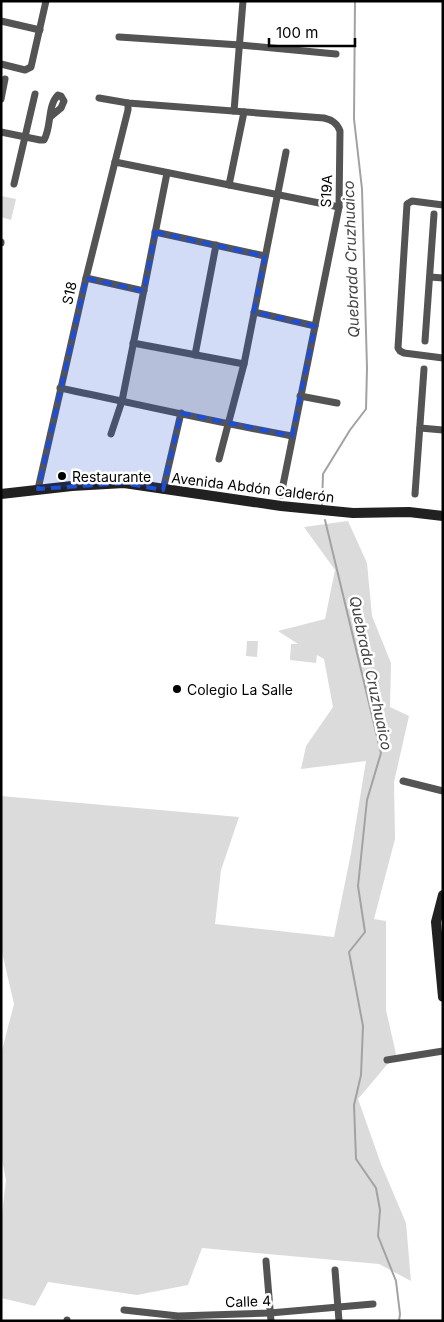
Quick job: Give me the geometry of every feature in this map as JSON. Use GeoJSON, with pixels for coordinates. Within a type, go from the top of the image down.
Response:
{"type":"FeatureCollection","features":[{"type":"Feature","properties":{"kind":"street"},"geometry":{"type":"LineString","coordinates":[[1,64],[25,70],[30,68],[46,1]]}},
{"type":"Feature","properties":{"kind":"street"},"geometry":{"type":"LineString","coordinates":[[234,111],[243,1]]}},
{"type":"Feature","properties":{"kind":"street"},"geometry":{"type":"LineString","coordinates":[[1,22],[40,30]]}},
{"type":"Feature","properties":{"kind":"street"},"geometry":{"type":"LineString","coordinates":[[119,37],[336,54]]}},
{"type":"Feature","properties":{"kind":"street"},"geometry":{"type":"LineString","coordinates":[[1,99],[5,79]]}},
{"type":"Feature","properties":{"kind":"street"},"geometry":{"type":"LineString","coordinates":[[14,184],[36,94]]}},
{"type":"Feature","properties":{"kind":"street","name":"S19A"},"geometry":{"type":"LineString","coordinates":[[99,98],[128,103],[324,118],[334,122],[340,132],[339,207],[281,495]]}},
{"type":"Feature","properties":{"kind":"street","name":"S18"},"geometry":{"type":"LineString","coordinates":[[38,489],[86,278],[128,110],[128,103]]}},
{"type":"Feature","properties":{"kind":"street"},"geometry":{"type":"LineString","coordinates":[[229,185],[244,112]]}},
{"type":"Feature","properties":{"kind":"street"},"geometry":{"type":"LineString","coordinates":[[1,132],[44,140],[50,117]]}},
{"type":"Feature","properties":{"kind":"street"},"geometry":{"type":"LineString","coordinates":[[219,459],[244,364],[286,152]]}},
{"type":"Feature","properties":{"kind":"street"},"geometry":{"type":"LineString","coordinates":[[115,162],[339,207]]}},
{"type":"Feature","properties":{"kind":"street"},"geometry":{"type":"LineString","coordinates":[[111,434],[122,401],[167,173]]}},
{"type":"Feature","properties":{"kind":"street"},"geometry":{"type":"LineString","coordinates":[[443,205],[412,201],[407,204],[398,348],[402,353],[443,358]]}},
{"type":"Feature","properties":{"kind":"street"},"geometry":{"type":"LineString","coordinates":[[425,341],[434,214]]}},
{"type":"Feature","properties":{"kind":"street"},"geometry":{"type":"LineString","coordinates":[[155,232],[266,256]]}},
{"type":"Feature","properties":{"kind":"street"},"geometry":{"type":"LineString","coordinates":[[196,355],[216,245]]}},
{"type":"Feature","properties":{"kind":"street"},"geometry":{"type":"LineString","coordinates":[[430,277],[443,278]]}},
{"type":"Feature","properties":{"kind":"street"},"geometry":{"type":"LineString","coordinates":[[86,278],[144,291]]}},
{"type":"Feature","properties":{"kind":"street"},"geometry":{"type":"LineString","coordinates":[[254,312],[314,326]]}},
{"type":"Feature","properties":{"kind":"street"},"geometry":{"type":"LineString","coordinates":[[133,343],[244,364]]}},
{"type":"Feature","properties":{"kind":"street"},"geometry":{"type":"LineString","coordinates":[[416,494],[424,369]]}},
{"type":"Feature","properties":{"kind":"street"},"geometry":{"type":"LineString","coordinates":[[60,388],[229,425],[292,436]]}},
{"type":"Feature","properties":{"kind":"street"},"geometry":{"type":"LineString","coordinates":[[300,396],[337,403]]}},
{"type":"Feature","properties":{"kind":"street"},"geometry":{"type":"LineString","coordinates":[[164,490],[181,413]]}},
{"type":"Feature","properties":{"kind":"street"},"geometry":{"type":"LineString","coordinates":[[420,428],[443,430]]}},
{"type":"Feature","properties":{"kind":"street","name":"Avenida Abdón Calderón"},"geometry":{"type":"LineString","coordinates":[[1,494],[92,484],[124,483],[281,506],[353,513],[409,512],[443,516]]}},
{"type":"Feature","properties":{"kind":"street"},"geometry":{"type":"LineString","coordinates":[[403,780],[443,791]]}},
{"type":"Feature","properties":{"kind":"street"},"geometry":{"type":"LineString","coordinates":[[443,896],[439,922],[443,996]]}},
{"type":"Feature","properties":{"kind":"street"},"geometry":{"type":"LineString","coordinates":[[387,1060],[443,1052]]}},
{"type":"Feature","properties":{"kind":"street"},"geometry":{"type":"LineString","coordinates":[[266,1261],[270,1317]]}},
{"type":"Feature","properties":{"kind":"street"},"geometry":{"type":"LineString","coordinates":[[335,1270],[339,1321]]}},
{"type":"Feature","properties":{"kind":"street","name":"Calle 4"},"geometry":{"type":"LineString","coordinates":[[124,1310],[178,1316],[270,1317],[338,1306],[373,1304]]}},
{"type":"Feature","properties":{"kind":"highlighted area"},"geometry":{"type":"Polygon","coordinates":[[[155,232],[265,256],[254,312],[315,326],[292,436],[181,413],[163,490],[124,483],[38,489],[86,278],[144,291],[155,232]]]}},
{"type":"Feature","properties":{"kind":"shaded area"},"geometry":{"type":"Polygon","coordinates":[[[1,196],[16,199],[11,220],[1,217],[1,196]]]}},
{"type":"Feature","properties":{"kind":"shaded area"},"geometry":{"type":"Polygon","coordinates":[[[133,343],[244,364],[229,425],[122,401],[133,343]]]}},
{"type":"Feature","properties":{"kind":"shaded area"},"geometry":{"type":"Polygon","coordinates":[[[348,521],[367,563],[372,616],[391,663],[390,707],[409,716],[394,782],[395,839],[374,919],[386,921],[386,1010],[396,1054],[358,1099],[381,1164],[406,1223],[411,1281],[379,1264],[202,1248],[188,1285],[137,1295],[48,1282],[35,1306],[1,1298],[1,1223],[6,1180],[1,1155],[1,1054],[14,1004],[1,948],[1,796],[239,817],[221,870],[215,924],[334,937],[351,853],[366,761],[301,769],[306,746],[333,707],[324,659],[317,655],[316,663],[290,660],[291,644],[298,644],[278,631],[325,619],[335,570],[304,527],[348,521]]]}},
{"type":"Feature","properties":{"kind":"shaded area"},"geometry":{"type":"Polygon","coordinates":[[[247,641],[258,641],[257,657],[246,656],[247,641]]]}},
{"type":"Feature","properties":{"kind":"waterway","name":"Quebrada Cruzhuaico"},"geometry":{"type":"LineString","coordinates":[[322,505],[323,474],[350,430],[366,409],[367,368],[362,189],[354,119],[355,1]]}},
{"type":"Feature","properties":{"kind":"waterway","name":"Quebrada Cruzhuaico"},"geometry":{"type":"LineString","coordinates":[[325,520],[381,753],[367,800],[358,886],[365,932],[349,952],[363,1026],[361,1075],[354,1105],[356,1159],[376,1188],[380,1210],[378,1236],[396,1281],[400,1314],[399,1321]]}},
{"type":"Feature","properties":{"kind":"place","name":"Restaurante"},"geometry":{"type":"Point","coordinates":[62,476]}},
{"type":"Feature","properties":{"kind":"place","name":"Colegio La Salle"},"geometry":{"type":"Point","coordinates":[177,689]}}]}
